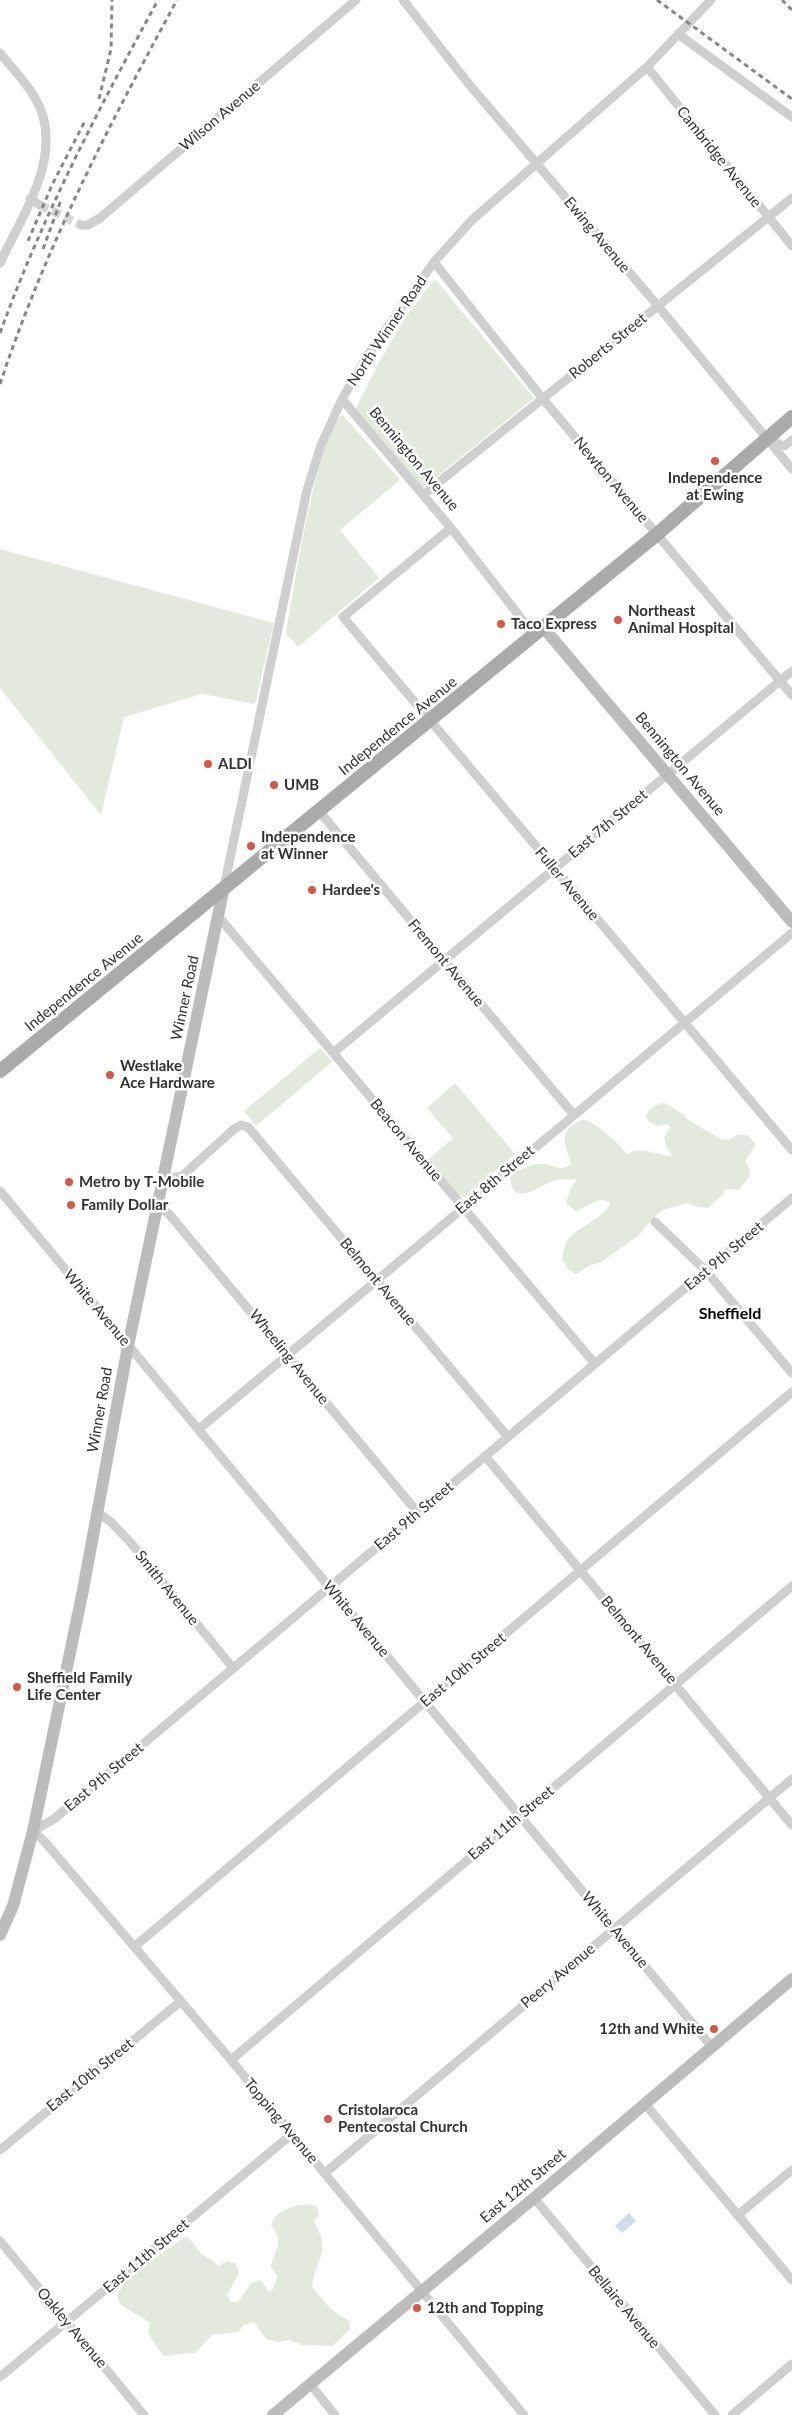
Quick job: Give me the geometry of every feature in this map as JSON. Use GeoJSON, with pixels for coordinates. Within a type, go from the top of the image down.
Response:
{"type":"FeatureCollection","features":[{"type":"Feature","properties":{"kind":"main road","name":"Independence Avenue"},"geometry":{"type":"LineString","coordinates":[[0,1071],[656,535],[787,421]]}},
{"type":"Feature","properties":{"kind":"main road","name":"Bennington Avenue"},"geometry":{"type":"LineString","coordinates":[[538,631],[668,774],[792,922]]}},
{"type":"Feature","properties":{"kind":"main road","name":"Winner Road"},"geometry":{"type":"LineString","coordinates":[[0,1935],[16,1898],[33,1831],[98,1513],[128,1346],[224,888]]}},
{"type":"Feature","properties":{"kind":"main road","name":"East 12th Street"},"geometry":{"type":"LineString","coordinates":[[273,2415],[534,2198],[792,1979]]}},
{"type":"Feature","properties":{"kind":"street","name":"Wilson Avenue"},"geometry":{"type":"LineString","coordinates":[[82,225],[88,225],[100,218],[356,0]]}},
{"type":"Feature","properties":{"kind":"street","name":"Ewing Avenue"},"geometry":{"type":"LineString","coordinates":[[403,0],[468,83],[658,306],[792,469]]}},
{"type":"Feature","properties":{"kind":"street","name":"North Winner Road"},"geometry":{"type":"LineString","coordinates":[[224,888],[307,490],[321,445],[342,399],[369,353],[434,262],[472,220],[536,162],[647,67],[711,0]]}},
{"type":"Feature","properties":{"kind":"street"},"geometry":{"type":"LineString","coordinates":[[678,34],[792,117]]}},
{"type":"Feature","properties":{"kind":"street"},"geometry":{"type":"LineString","coordinates":[[0,53],[28,88],[43,115],[47,146],[40,176],[0,262]]}},
{"type":"Feature","properties":{"kind":"street","name":"Cambridge Avenue"},"geometry":{"type":"LineString","coordinates":[[647,67],[792,246]]}},
{"type":"Feature","properties":{"kind":"street","name":"Roberts Street"},"geometry":{"type":"LineString","coordinates":[[423,495],[792,198]]}},
{"type":"Feature","properties":{"kind":"street"},"geometry":{"type":"LineString","coordinates":[[30,199],[40,205]]}},
{"type":"Feature","properties":{"kind":"street","name":"Newton Avenue"},"geometry":{"type":"LineString","coordinates":[[434,262],[543,399],[792,695]]}},
{"type":"Feature","properties":{"kind":"street","name":"Bennington Avenue"},"geometry":{"type":"LineString","coordinates":[[342,399],[538,631]]}},
{"type":"Feature","properties":{"kind":"street"},"geometry":{"type":"LineString","coordinates":[[766,439],[784,446],[792,440]]}},
{"type":"Feature","properties":{"kind":"street","name":"Fuller Avenue"},"geometry":{"type":"LineString","coordinates":[[451,528],[342,617],[792,1150]]}},
{"type":"Feature","properties":{"kind":"street","name":"East 7th Street"},"geometry":{"type":"LineString","coordinates":[[333,1053],[792,671]]}},
{"type":"Feature","properties":{"kind":"street","name":"Fremont Avenue"},"geometry":{"type":"LineString","coordinates":[[318,811],[574,1114]]}},
{"type":"Feature","properties":{"kind":"street","name":"Beacon Avenue"},"geometry":{"type":"LineString","coordinates":[[218,916],[595,1364]]}},
{"type":"Feature","properties":{"kind":"street","name":"East 8th Street"},"geometry":{"type":"LineString","coordinates":[[199,1429],[792,933]]}},
{"type":"Feature","properties":{"kind":"street","name":"Belmont Avenue"},"geometry":{"type":"LineString","coordinates":[[164,1179],[182,1176],[234,1129],[241,1125],[248,1127],[508,1437]]}},
{"type":"Feature","properties":{"kind":"street","name":"White Avenue"},"geometry":{"type":"LineString","coordinates":[[0,1191],[712,2047]]}},
{"type":"Feature","properties":{"kind":"street","name":"East 9th Street"},"geometry":{"type":"LineString","coordinates":[[33,1831],[54,1819],[792,1198]]}},
{"type":"Feature","properties":{"kind":"street","name":"Wheeling Avenue"},"geometry":{"type":"LineString","coordinates":[[157,1206],[169,1214],[418,1513]]}},
{"type":"Feature","properties":{"kind":"street"},"geometry":{"type":"LineString","coordinates":[[655,1222],[706,1270],[792,1373]]}},
{"type":"Feature","properties":{"kind":"street","name":"East 10th Street"},"geometry":{"type":"LineString","coordinates":[[134,1948],[792,1392]]}},
{"type":"Feature","properties":{"kind":"street","name":"Belmont Avenue"},"geometry":{"type":"LineString","coordinates":[[485,1456],[792,1825]]}},
{"type":"Feature","properties":{"kind":"street","name":"Smith Avenue"},"geometry":{"type":"LineString","coordinates":[[98,1513],[111,1522],[130,1542],[233,1668]]}},
{"type":"Feature","properties":{"kind":"street","name":"East 11th Street"},"geometry":{"type":"LineString","coordinates":[[231,2060],[792,1586]]}},
{"type":"Feature","properties":{"kind":"street","name":"Peery Avenue"},"geometry":{"type":"LineString","coordinates":[[324,2173],[792,1779]]}},
{"type":"Feature","properties":{"kind":"street","name":"Topping Avenue"},"geometry":{"type":"LineString","coordinates":[[33,1831],[231,2060],[524,2415]]}},
{"type":"Feature","properties":{"kind":"street","name":"East 10th Street"},"geometry":{"type":"LineString","coordinates":[[0,2150],[181,2001]]}},
{"type":"Feature","properties":{"kind":"street"},"geometry":{"type":"LineString","coordinates":[[645,2104],[792,2280]]}},
{"type":"Feature","properties":{"kind":"street","name":"East 11th Street"},"geometry":{"type":"LineString","coordinates":[[0,2377],[292,2134]]}},
{"type":"Feature","properties":{"kind":"street"},"geometry":{"type":"LineString","coordinates":[[738,2215],[792,2170]]}},
{"type":"Feature","properties":{"kind":"street","name":"Bellaire Avenue"},"geometry":{"type":"LineString","coordinates":[[534,2198],[715,2415]]}},
{"type":"Feature","properties":{"kind":"street","name":"Oakley Avenue"},"geometry":{"type":"LineString","coordinates":[[0,2241],[144,2415]]}},
{"type":"Feature","properties":{"kind":"street"},"geometry":{"type":"LineString","coordinates":[[732,2415],[792,2364]]}},
{"type":"Feature","properties":{"kind":"street"},"geometry":{"type":"LineString","coordinates":[[310,2384],[335,2415]]}},
{"type":"Feature","properties":{"kind":"shaded area"},"geometry":{"type":"Polygon","coordinates":[[[435,279],[534,398],[423,488],[356,408],[378,364],[405,318],[435,279]]]}},
{"type":"Feature","properties":{"kind":"shaded area"},"geometry":{"type":"Polygon","coordinates":[[[343,415],[400,480],[340,530],[379,578],[298,647],[286,634],[307,516],[325,448],[334,425],[343,415]]]}},
{"type":"Feature","properties":{"kind":"shaded area"},"geometry":{"type":"Polygon","coordinates":[[[0,549],[274,623],[255,704],[202,694],[124,717],[101,815],[0,688],[0,549]]]}},
{"type":"Feature","properties":{"kind":"shaded area"},"geometry":{"type":"Polygon","coordinates":[[[320,1048],[332,1062],[256,1126],[244,1111],[320,1048]]]}},
{"type":"Feature","properties":{"kind":"shaded area"},"geometry":{"type":"Polygon","coordinates":[[[455,1083],[515,1154],[465,1197],[459,1196],[428,1160],[453,1138],[427,1108],[455,1083]]]}},
{"type":"Feature","properties":{"kind":"shaded area"},"geometry":{"type":"Polygon","coordinates":[[[665,1103],[683,1114],[688,1120],[723,1140],[730,1139],[738,1134],[749,1136],[756,1145],[745,1161],[750,1170],[749,1177],[739,1190],[724,1189],[724,1194],[708,1208],[697,1207],[687,1203],[663,1210],[653,1218],[639,1235],[600,1263],[590,1265],[576,1274],[569,1270],[562,1260],[566,1243],[577,1231],[603,1213],[610,1203],[603,1200],[598,1201],[576,1212],[566,1203],[570,1190],[577,1179],[553,1181],[521,1194],[512,1187],[510,1177],[521,1169],[534,1164],[548,1164],[564,1168],[571,1164],[565,1143],[566,1131],[577,1122],[583,1120],[589,1121],[601,1129],[627,1154],[643,1151],[673,1156],[667,1148],[664,1138],[670,1127],[666,1124],[657,1126],[649,1122],[646,1117],[653,1107],[665,1103]]]}},
{"type":"Feature","properties":{"kind":"shaded area"},"geometry":{"type":"Polygon","coordinates":[[[309,2204],[317,2206],[319,2215],[314,2222],[322,2241],[321,2255],[312,2287],[332,2310],[349,2321],[350,2329],[333,2346],[303,2345],[289,2340],[279,2342],[266,2339],[254,2322],[244,2325],[238,2332],[212,2335],[195,2353],[167,2356],[159,2350],[148,2332],[150,2322],[120,2304],[117,2296],[124,2283],[145,2265],[186,2236],[202,2254],[218,2266],[227,2261],[236,2264],[239,2273],[227,2295],[231,2302],[238,2302],[251,2283],[260,2280],[270,2293],[275,2285],[277,2275],[271,2268],[278,2243],[278,2238],[271,2225],[273,2220],[286,2209],[309,2204]]]}},
{"type":"Feature","properties":{"kind":"water"},"geometry":{"type":"Polygon","coordinates":[[[629,2213],[636,2221],[622,2233],[615,2226],[629,2213]]]}},
{"type":"Feature","properties":{"kind":"tunnel"},"geometry":{"type":"LineString","coordinates":[[40,205],[81,225]]}},
{"type":"Feature","properties":{"kind":"railway"},"geometry":{"type":"LineString","coordinates":[[99,99],[111,49],[112,0]]}},
{"type":"Feature","properties":{"kind":"railway"},"geometry":{"type":"LineString","coordinates":[[0,333],[16,290],[53,205],[114,81],[158,0]]}},
{"type":"Feature","properties":{"kind":"railway"},"geometry":{"type":"LineString","coordinates":[[0,384],[37,284],[58,235],[103,141],[177,0]]}},
{"type":"Feature","properties":{"kind":"railway"},"geometry":{"type":"LineString","coordinates":[[657,0],[792,99]]}},
{"type":"Feature","properties":{"kind":"railway"},"geometry":{"type":"LineString","coordinates":[[782,0],[792,10]]}},
{"type":"Feature","properties":{"kind":"railway"},"geometry":{"type":"LineString","coordinates":[[28,241],[52,185],[86,119]]}},
{"type":"Feature","properties":{"kind":"railway"},"geometry":{"type":"LineString","coordinates":[[43,249],[61,200]]}},
{"type":"Feature","properties":{"kind":"place","name":"Independence at Ewing"},"geometry":{"type":"Point","coordinates":[715,461]}},
{"type":"Feature","properties":{"kind":"place","name":"Northeast Animal Hospital"},"geometry":{"type":"Point","coordinates":[618,620]}},
{"type":"Feature","properties":{"kind":"place","name":"Taco Express"},"geometry":{"type":"Point","coordinates":[501,624]}},
{"type":"Feature","properties":{"kind":"place","name":"ALDI"},"geometry":{"type":"Point","coordinates":[208,764]}},
{"type":"Feature","properties":{"kind":"place","name":"UMB"},"geometry":{"type":"Point","coordinates":[274,785]}},
{"type":"Feature","properties":{"kind":"place","name":"Independence at Winner"},"geometry":{"type":"Point","coordinates":[251,846]}},
{"type":"Feature","properties":{"kind":"place","name":"Hardee's"},"geometry":{"type":"Point","coordinates":[312,890]}},
{"type":"Feature","properties":{"kind":"place","name":"Westlake Ace Hardware"},"geometry":{"type":"Point","coordinates":[110,1075]}},
{"type":"Feature","properties":{"kind":"place","name":"Metro by T-Mobile"},"geometry":{"type":"Point","coordinates":[69,1182]}},
{"type":"Feature","properties":{"kind":"place","name":"Family Dollar"},"geometry":{"type":"Point","coordinates":[71,1205]}},
{"type":"Feature","properties":{"kind":"place","name":"Sheffield Family Life Center"},"geometry":{"type":"Point","coordinates":[17,1687]}},
{"type":"Feature","properties":{"kind":"place","name":"12th and White"},"geometry":{"type":"Point","coordinates":[714,2029]}},
{"type":"Feature","properties":{"kind":"place","name":"Cristolaroca Pentecostal Church"},"geometry":{"type":"Point","coordinates":[328,2119]}},
{"type":"Feature","properties":{"kind":"place","name":"12th and Topping"},"geometry":{"type":"Point","coordinates":[417,2308]}},
{"type":"Feature","properties":{"kind":"district","name":"Sheffield"},"geometry":{"type":"Point","coordinates":[730,1314]}}]}
